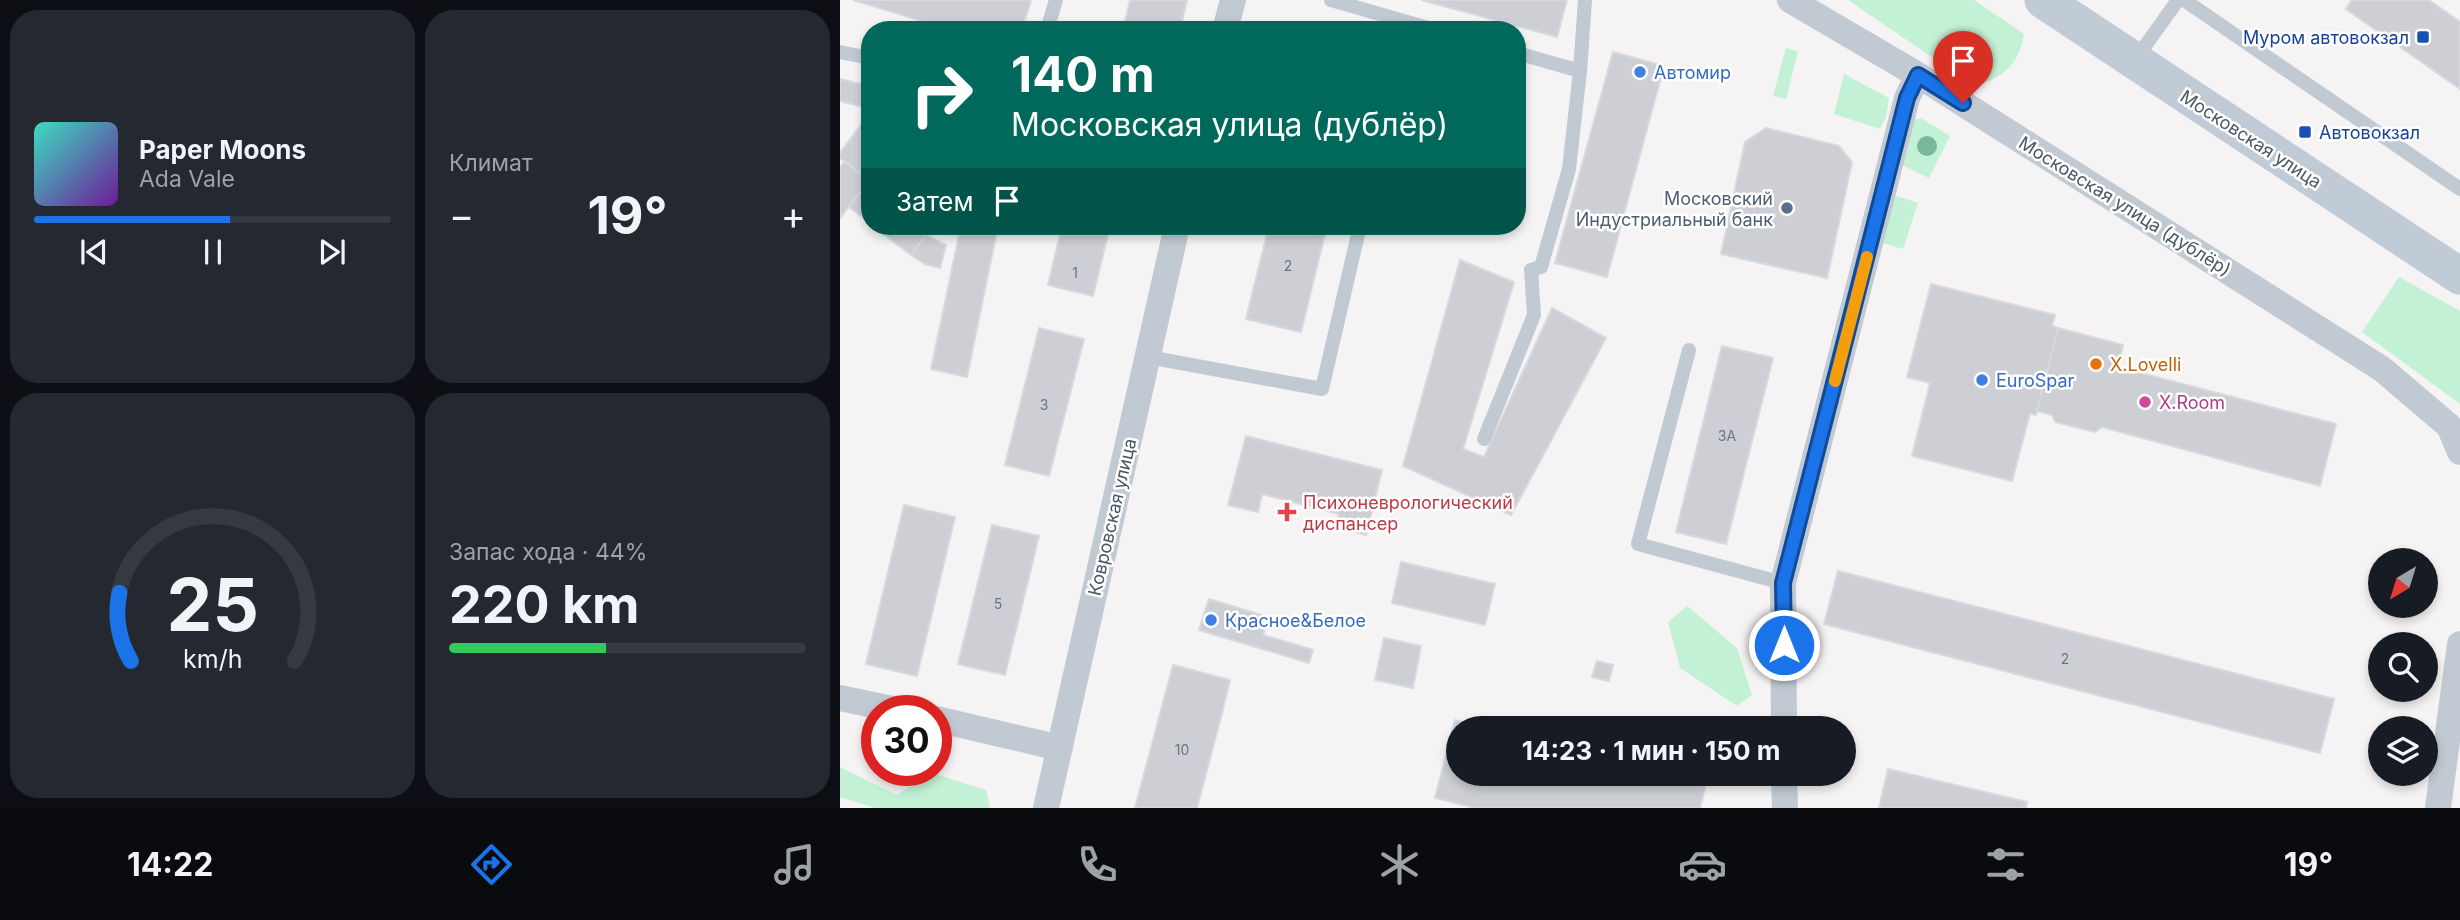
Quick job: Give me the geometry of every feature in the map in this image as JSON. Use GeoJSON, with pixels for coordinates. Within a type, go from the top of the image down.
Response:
{"type":"FeatureCollection","features":[{"type":"Feature","properties":{"kind":"main road","name":"Московская улица"},"geometry":{"type":"LineString","coordinates":[[2043,0],[2460,276]]}},
{"type":"Feature","properties":{"kind":"street"},"geometry":{"type":"LineString","coordinates":[[1227,21],[1233,0]]}},
{"type":"Feature","properties":{"kind":"street","name":"Московская улица (дублёр)"},"geometry":{"type":"LineString","coordinates":[[1790,0],[1918,75],[2382,369],[2449,426],[2460,452]]}},
{"type":"Feature","properties":{"kind":"street"},"geometry":{"type":"LineString","coordinates":[[1784,716],[1783,583],[1907,98],[1918,75]]}},
{"type":"Feature","properties":{"kind":"street","name":"Ковровская улица"},"geometry":{"type":"LineString","coordinates":[[1046,808],[1175,235]]}},
{"type":"Feature","properties":{"kind":"street"},"geometry":{"type":"LineString","coordinates":[[2438,808],[2460,644]]}},
{"type":"Feature","properties":{"kind":"street"},"geometry":{"type":"LineString","coordinates":[[840,698],[861,702]]}},
{"type":"Feature","properties":{"kind":"street"},"geometry":{"type":"LineString","coordinates":[[952,723],[1060,748]]}},
{"type":"Feature","properties":{"kind":"street"},"geometry":{"type":"LineString","coordinates":[[1784,786],[1784,808]]}},
{"type":"Feature","properties":{"kind":"lane"},"geometry":{"type":"LineString","coordinates":[[1050,21],[1056,0]]}},
{"type":"Feature","properties":{"kind":"lane"},"geometry":{"type":"LineString","coordinates":[[1331,0],[1394,21]]}},
{"type":"Feature","properties":{"kind":"lane"},"geometry":{"type":"LineString","coordinates":[[1484,439],[1534,315],[1531,270],[1541,267],[1569,169],[1585,0]]}},
{"type":"Feature","properties":{"kind":"lane"},"geometry":{"type":"LineString","coordinates":[[2134,61],[2178,0]]}},
{"type":"Feature","properties":{"kind":"lane"},"geometry":{"type":"LineString","coordinates":[[2184,0],[2460,189]]}},
{"type":"Feature","properties":{"kind":"lane"},"geometry":{"type":"LineString","coordinates":[[840,52],[861,56]]}},
{"type":"Feature","properties":{"kind":"lane"},"geometry":{"type":"LineString","coordinates":[[1526,56],[1580,71]]}},
{"type":"Feature","properties":{"kind":"lane"},"geometry":{"type":"LineString","coordinates":[[1147,357],[1322,389],[1358,235]]}},
{"type":"Feature","properties":{"kind":"lane"},"geometry":{"type":"LineString","coordinates":[[1689,350],[1638,544],[1783,583]]}},
{"type":"Feature","properties":{"kind":"green space"},"geometry":{"type":"Polygon","coordinates":[[[1848,0],[1974,0],[2024,34],[2022,45],[2008,69],[1993,79],[1974,86],[1848,0]]]}},
{"type":"Feature","properties":{"kind":"green space"},"geometry":{"type":"Polygon","coordinates":[[[1786,48],[1798,51],[1786,99],[1773,96],[1786,48]]]}},
{"type":"Feature","properties":{"kind":"green space"},"geometry":{"type":"Polygon","coordinates":[[[1844,74],[1889,98],[1886,117],[1880,129],[1834,114],[1844,74]]]}},
{"type":"Feature","properties":{"kind":"green space"},"geometry":{"type":"Polygon","coordinates":[[[1921,118],[1950,136],[1929,178],[1902,165],[1911,121],[1921,118]]]}},
{"type":"Feature","properties":{"kind":"green space"},"geometry":{"type":"Polygon","coordinates":[[[1897,196],[1918,203],[1903,249],[1883,243],[1891,201],[1897,196]]]}},
{"type":"Feature","properties":{"kind":"green space"},"geometry":{"type":"Polygon","coordinates":[[[2399,277],[2460,311],[2460,404],[2362,332],[2399,277]]]}},
{"type":"Feature","properties":{"kind":"green space"},"geometry":{"type":"Polygon","coordinates":[[[1687,606],[1737,648],[1752,695],[1737,706],[1680,668],[1668,622],[1687,606]]]}},
{"type":"Feature","properties":{"kind":"green space"},"geometry":{"type":"Polygon","coordinates":[[[840,767],[861,777],[861,786],[879,786],[897,795],[911,786],[952,786],[952,779],[986,790],[990,808],[875,808],[840,797],[840,767]]]}},
{"type":"Feature","properties":{"kind":"building"},"geometry":{"type":"Polygon","coordinates":[[[853,0],[1031,0],[1025,21],[922,21],[853,0]]]}},
{"type":"Feature","properties":{"kind":"building"},"geometry":{"type":"Polygon","coordinates":[[[1130,0],[1187,0],[1182,21],[1125,21],[1130,0]]]}},
{"type":"Feature","properties":{"kind":"building"},"geometry":{"type":"Polygon","coordinates":[[[1421,0],[1567,0],[1557,37],[1526,29],[1526,21],[1498,21],[1421,0]]]}},
{"type":"Feature","properties":{"kind":"building","name":"Муром автовокзал"},"geometry":{"type":"Polygon","coordinates":[[[2352,0],[2429,0],[2460,22],[2460,89],[2346,9],[2352,0]]]}},
{"type":"Feature","properties":{"kind":"building"},"geometry":{"type":"Polygon","coordinates":[[[1613,52],[1664,66],[1607,277],[1555,263],[1613,52]]]}},
{"type":"Feature","properties":{"kind":"building"},"geometry":{"type":"Polygon","coordinates":[[[840,79],[861,84],[861,107],[840,101],[840,79]]]}},
{"type":"Feature","properties":{"kind":"building"},"geometry":{"type":"Polygon","coordinates":[[[861,125],[861,174],[840,158],[840,153],[861,125]]]}},
{"type":"Feature","properties":{"kind":"building","name":"Московский Индустриальный банк"},"geometry":{"type":"Polygon","coordinates":[[[1766,128],[1839,146],[1852,162],[1827,278],[1721,254],[1745,142],[1766,128]]]}},
{"type":"Feature","properties":{"kind":"building"},"geometry":{"type":"Polygon","coordinates":[[[845,161],[861,174],[861,190],[840,218],[840,167],[845,161]]]}},
{"type":"Feature","properties":{"kind":"building"},"geometry":{"type":"Polygon","coordinates":[[[861,191],[861,216],[849,207],[861,191]]]}},
{"type":"Feature","properties":{"kind":"building"},"geometry":{"type":"Polygon","coordinates":[[[885,235],[926,235],[911,255],[885,235]]]}},
{"type":"Feature","properties":{"kind":"building"},"geometry":{"type":"Polygon","coordinates":[[[926,235],[946,245],[940,268],[925,264],[911,255],[926,235]]]}},
{"type":"Feature","properties":{"kind":"building"},"geometry":{"type":"Polygon","coordinates":[[[959,235],[996,235],[967,377],[931,369],[959,235]]]}},
{"type":"Feature","properties":{"kind":"building"},"geometry":{"type":"Polygon","coordinates":[[[1060,235],[1108,235],[1093,296],[1048,285],[1060,235]]]}},
{"type":"Feature","properties":{"kind":"building"},"geometry":{"type":"Polygon","coordinates":[[[1267,235],[1325,235],[1301,332],[1246,319],[1267,235]]]}},
{"type":"Feature","properties":{"kind":"building"},"geometry":{"type":"Polygon","coordinates":[[[1460,260],[1514,282],[1463,449],[1484,457],[1552,308],[1606,338],[1511,515],[1403,466],[1460,260]]]}},
{"type":"Feature","properties":{"kind":"building","name":"EuroSpar"},"geometry":{"type":"Polygon","coordinates":[[[1931,284],[2055,315],[2052,326],[2058,328],[2036,415],[2030,413],[2012,481],[1912,456],[1930,383],[1907,377],[1931,284]]]}},
{"type":"Feature","properties":{"kind":"building"},"geometry":{"type":"Polygon","coordinates":[[[1039,328],[1084,339],[1049,476],[1005,465],[1039,328]]]}},
{"type":"Feature","properties":{"kind":"building","name":"Х.Room"},"geometry":{"type":"Polygon","coordinates":[[[2058,328],[2123,345],[2118,367],[2336,424],[2320,486],[2102,427],[2095,432],[2055,422],[2052,415],[2037,411],[2058,328]]]}},
{"type":"Feature","properties":{"kind":"building"},"geometry":{"type":"Polygon","coordinates":[[[1722,346],[1773,358],[1726,544],[1676,532],[1722,346]]]}},
{"type":"Feature","properties":{"kind":"building","name":"Психоневрологический диспансер"},"geometry":{"type":"Polygon","coordinates":[[[1246,436],[1382,470],[1366,535],[1336,527],[1339,514],[1262,494],[1258,512],[1228,505],[1246,436]]]}},
{"type":"Feature","properties":{"kind":"building"},"geometry":{"type":"Polygon","coordinates":[[[904,505],[955,517],[917,676],[866,664],[904,505]]]}},
{"type":"Feature","properties":{"kind":"building"},"geometry":{"type":"Polygon","coordinates":[[[992,525],[1039,536],[1005,675],[958,664],[992,525]]]}},
{"type":"Feature","properties":{"kind":"building"},"geometry":{"type":"Polygon","coordinates":[[[1401,562],[1495,584],[1485,625],[1392,603],[1401,562]]]}},
{"type":"Feature","properties":{"kind":"building"},"geometry":{"type":"Polygon","coordinates":[[[1838,571],[2334,699],[2320,753],[1824,624],[1838,571]]]}},
{"type":"Feature","properties":{"kind":"building"},"geometry":{"type":"Polygon","coordinates":[[[1209,599],[1268,617],[1263,635],[1313,650],[1309,663],[1199,630],[1209,599]]]}},
{"type":"Feature","properties":{"kind":"building"},"geometry":{"type":"Polygon","coordinates":[[[1384,638],[1421,646],[1413,688],[1375,680],[1384,638]]]}},
{"type":"Feature","properties":{"kind":"building"},"geometry":{"type":"Polygon","coordinates":[[[1597,661],[1613,665],[1609,681],[1592,677],[1597,661]]]}},
{"type":"Feature","properties":{"kind":"building"},"geometry":{"type":"Polygon","coordinates":[[[1173,665],[1230,680],[1197,808],[1135,808],[1173,665]]]}},
{"type":"Feature","properties":{"kind":"building"},"geometry":{"type":"Polygon","coordinates":[[[1446,755],[1446,786],[1705,786],[1700,808],[1476,808],[1435,798],[1446,755]]]}},
{"type":"Feature","properties":{"kind":"building"},"geometry":{"type":"Polygon","coordinates":[[[1888,769],[2027,802],[2026,808],[1879,808],[1888,769]]]}},
{"type":"Feature","properties":{"kind":"slow traffic"},"geometry":{"type":"LineString","coordinates":[[1835,381],[1867,257]]}},
{"type":"Feature","properties":{"kind":"place","name":"Муром автовокзал"},"geometry":{"type":"Point","coordinates":[2423,37]}},
{"type":"Feature","properties":{"kind":"place","name":"Автомир"},"geometry":{"type":"Point","coordinates":[1640,72]}},
{"type":"Feature","properties":{"kind":"place","name":"Автовокзал"},"geometry":{"type":"Point","coordinates":[2305,132]}},
{"type":"Feature","properties":{"kind":"place","name":"Московский Индустриальный банк"},"geometry":{"type":"Point","coordinates":[1787,208]}},
{"type":"Feature","properties":{"kind":"place","name":"X.Lovelli"},"geometry":{"type":"Point","coordinates":[2096,364]}},
{"type":"Feature","properties":{"kind":"place","name":"EuroSpar"},"geometry":{"type":"Point","coordinates":[1982,380]}},
{"type":"Feature","properties":{"kind":"place","name":"Х.Room"},"geometry":{"type":"Point","coordinates":[2145,402]}},
{"type":"Feature","properties":{"kind":"place","name":"Психоневрологический диспансер"},"geometry":{"type":"Point","coordinates":[1287,512]}},
{"type":"Feature","properties":{"kind":"place","name":"Красное&Белое"},"geometry":{"type":"Point","coordinates":[1211,620]}},
{"type":"Feature","properties":{"kind":"route"},"geometry":{"type":"LineString","coordinates":[[1784,645],[1783,583],[1907,98],[1918,75],[1963,103]]}}]}
